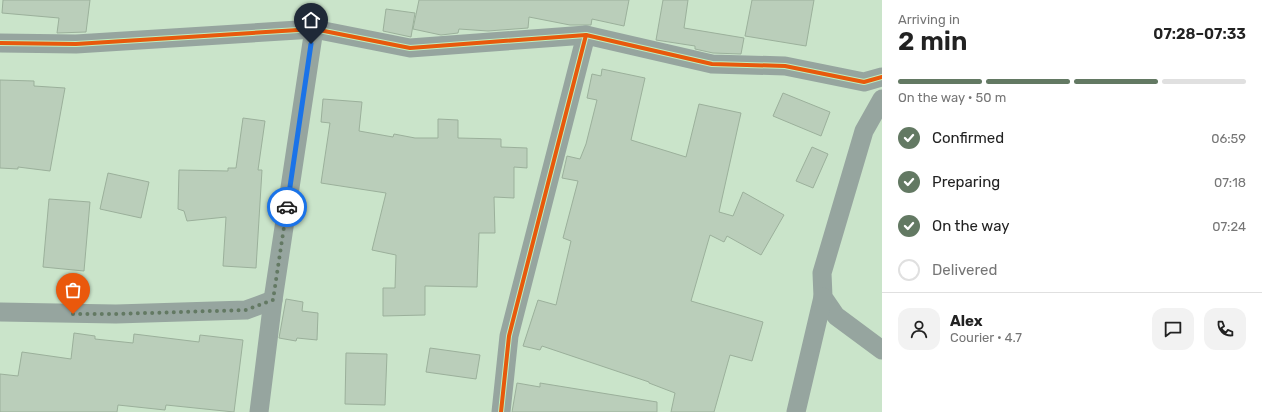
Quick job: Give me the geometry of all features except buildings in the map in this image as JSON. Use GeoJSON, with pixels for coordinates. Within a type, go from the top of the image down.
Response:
{"type":"FeatureCollection","features":[{"type":"Feature","properties":{"kind":"street"},"geometry":{"type":"LineString","coordinates":[[259,412],[273,300],[314,29]]}},
{"type":"Feature","properties":{"kind":"street"},"geometry":{"type":"LineString","coordinates":[[0,42],[76,44],[314,29],[410,48],[586,35],[712,64],[785,66],[864,82],[882,77]]}},
{"type":"Feature","properties":{"kind":"street"},"geometry":{"type":"LineString","coordinates":[[501,412],[509,336],[586,35]]}},
{"type":"Feature","properties":{"kind":"street"},"geometry":{"type":"LineString","coordinates":[[796,412],[823,297],[822,273],[864,131],[882,99]]}},
{"type":"Feature","properties":{"kind":"street"},"geometry":{"type":"LineString","coordinates":[[823,297],[836,316],[882,350]]}},
{"type":"Feature","properties":{"kind":"street"},"geometry":{"type":"LineString","coordinates":[[0,312],[116,314],[246,310],[273,300]]}},
{"type":"Feature","properties":{"kind":"cycle path"},"geometry":{"type":"LineString","coordinates":[[0,43],[76,44],[314,29],[410,48],[586,35],[712,64],[785,66],[864,82],[882,77]]}},
{"type":"Feature","properties":{"kind":"cycle path"},"geometry":{"type":"LineString","coordinates":[[501,412],[509,336],[586,35]]}},
{"type":"Feature","properties":{"kind":"way so far"},"geometry":{"type":"LineString","coordinates":[[73,314],[246,310],[273,300],[287,207]]}},
{"type":"Feature","properties":{"kind":"route"},"geometry":{"type":"LineString","coordinates":[[287,207],[311,44]]}}]}
